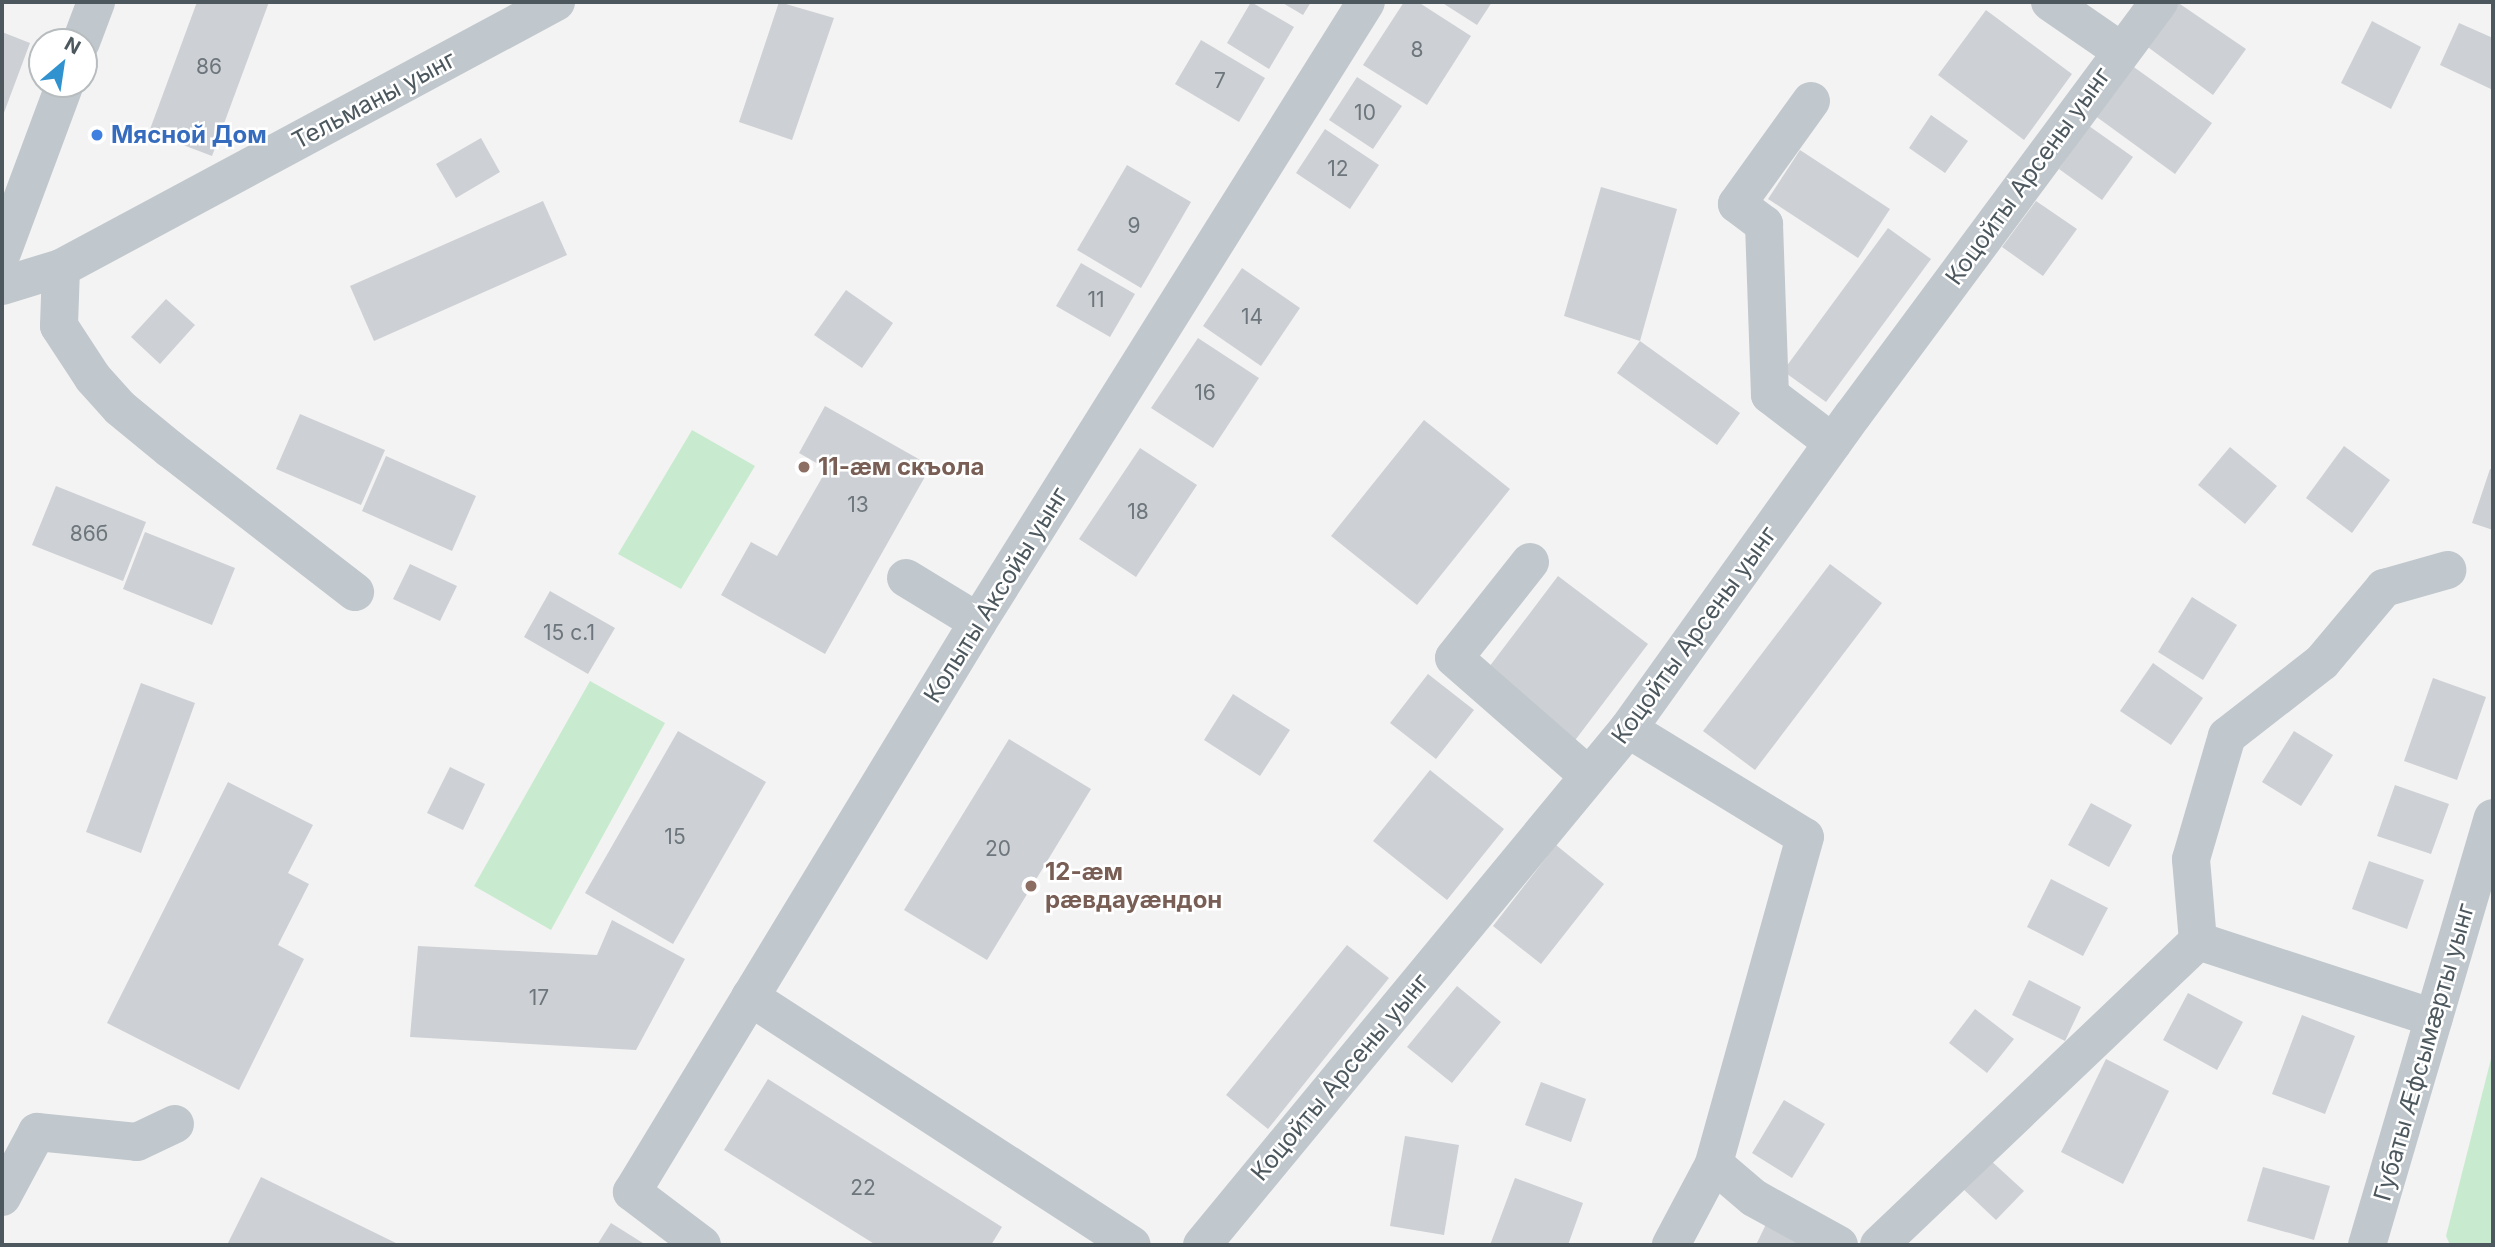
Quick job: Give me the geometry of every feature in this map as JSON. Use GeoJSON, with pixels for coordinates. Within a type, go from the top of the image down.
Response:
{"type":"FeatureCollection","features":[{"type":"Feature","properties":{"kind":"street"},"geometry":{"type":"LineString","coordinates":[[86,28],[96,2]]}},
{"type":"Feature","properties":{"kind":"street","name":"Тельманы уынг"},"geometry":{"type":"LineString","coordinates":[[2,286],[61,268],[556,2]]}},
{"type":"Feature","properties":{"kind":"street","name":"Колыты Аксойы уынг"},"geometry":{"type":"LineString","coordinates":[[702,1245],[632,1192],[978,622],[1366,2]]}},
{"type":"Feature","properties":{"kind":"street"},"geometry":{"type":"LineString","coordinates":[[2050,2],[2121,51]]}},
{"type":"Feature","properties":{"kind":"street","name":"Коцойты Арсены уынг"},"geometry":{"type":"LineString","coordinates":[[1202,1245],[1628,729],[1833,443],[2159,2]]}},
{"type":"Feature","properties":{"kind":"street"},"geometry":{"type":"LineString","coordinates":[[2,253],[60,98]]}},
{"type":"Feature","properties":{"kind":"street"},"geometry":{"type":"LineString","coordinates":[[1811,100],[1737,204],[1765,224],[1770,395],[1833,443]]}},
{"type":"Feature","properties":{"kind":"street"},"geometry":{"type":"LineString","coordinates":[[61,268],[59,326],[93,378],[120,408],[355,592]]}},
{"type":"Feature","properties":{"kind":"street"},"geometry":{"type":"LineString","coordinates":[[1530,562],[1454,658],[1589,776]]}},
{"type":"Feature","properties":{"kind":"street"},"geometry":{"type":"LineString","coordinates":[[2198,941],[2191,859],[2227,736],[2322,662],[2384,588],[2447,570]]}},
{"type":"Feature","properties":{"kind":"street"},"geometry":{"type":"LineString","coordinates":[[906,578],[978,622]]}},
{"type":"Feature","properties":{"kind":"street"},"geometry":{"type":"LineString","coordinates":[[1628,729],[1805,837],[1714,1164],[1671,1245]]}},
{"type":"Feature","properties":{"kind":"street","name":"Губаты Æфсымæрты уынг"},"geometry":{"type":"LineString","coordinates":[[2367,1245],[2434,1018],[2479,916],[2493,818]]}},
{"type":"Feature","properties":{"kind":"street"},"geometry":{"type":"LineString","coordinates":[[2198,941],[2434,1018]]}},
{"type":"Feature","properties":{"kind":"street"},"geometry":{"type":"LineString","coordinates":[[1879,1245],[2198,941]]}},
{"type":"Feature","properties":{"kind":"street"},"geometry":{"type":"LineString","coordinates":[[750,997],[1132,1245]]}},
{"type":"Feature","properties":{"kind":"street"},"geometry":{"type":"LineString","coordinates":[[2,1197],[37,1132],[137,1142],[175,1124]]}},
{"type":"Feature","properties":{"kind":"street"},"geometry":{"type":"LineString","coordinates":[[1714,1164],[1754,1198],[1839,1245]]}},
{"type":"Feature","properties":{"kind":"green space"},"geometry":{"type":"Polygon","coordinates":[[[692,430],[755,466],[681,589],[618,554],[692,430]]]}},
{"type":"Feature","properties":{"kind":"green space"},"geometry":{"type":"Polygon","coordinates":[[[590,681],[665,723],[551,930],[474,886],[590,681]]]}},
{"type":"Feature","properties":{"kind":"green space"},"geometry":{"type":"Polygon","coordinates":[[[2493,1051],[2493,1245],[2450,1245],[2446,1236],[2493,1051]]]}},
{"type":"Feature","properties":{"kind":"building"},"geometry":{"type":"Polygon","coordinates":[[[197,2],[269,2],[212,156],[149,132],[197,2]]]}},
{"type":"Feature","properties":{"kind":"building"},"geometry":{"type":"Polygon","coordinates":[[[779,2],[834,18],[792,140],[739,122],[779,2]]]}},
{"type":"Feature","properties":{"kind":"building"},"geometry":{"type":"Polygon","coordinates":[[[1251,2],[1294,27],[1269,69],[1227,43],[1251,2]]]}},
{"type":"Feature","properties":{"kind":"building"},"geometry":{"type":"Polygon","coordinates":[[[1281,2],[1311,2],[1303,15],[1281,2]]]}},
{"type":"Feature","properties":{"kind":"building"},"geometry":{"type":"Polygon","coordinates":[[[1404,2],[1418,2],[1471,36],[1427,105],[1363,65],[1404,2]]]}},
{"type":"Feature","properties":{"kind":"building"},"geometry":{"type":"Polygon","coordinates":[[[1441,2],[1492,2],[1477,25],[1441,2]]]}},
{"type":"Feature","properties":{"kind":"building"},"geometry":{"type":"Polygon","coordinates":[[[2177,2],[2246,49],[2213,95],[2145,45],[2177,2]]]}},
{"type":"Feature","properties":{"kind":"building"},"geometry":{"type":"Polygon","coordinates":[[[1986,10],[2072,74],[2024,140],[1938,75],[1986,10]]]}},
{"type":"Feature","properties":{"kind":"building"},"geometry":{"type":"Polygon","coordinates":[[[2372,21],[2421,47],[2391,109],[2341,83],[2372,21]]]}},
{"type":"Feature","properties":{"kind":"building"},"geometry":{"type":"Polygon","coordinates":[[[2459,23],[2493,38],[2493,90],[2440,65],[2459,23]]]}},
{"type":"Feature","properties":{"kind":"building"},"geometry":{"type":"Polygon","coordinates":[[[2,32],[28,42],[28,48],[2,118],[2,32]]]}},
{"type":"Feature","properties":{"kind":"building"},"geometry":{"type":"Polygon","coordinates":[[[1201,40],[1265,78],[1239,122],[1175,84],[1201,40]]]}},
{"type":"Feature","properties":{"kind":"building"},"geometry":{"type":"Polygon","coordinates":[[[2131,65],[2212,123],[2175,174],[2094,115],[2131,65]]]}},
{"type":"Feature","properties":{"kind":"building"},"geometry":{"type":"Polygon","coordinates":[[[1357,77],[1402,106],[1373,149],[1329,120],[1357,77]]]}},
{"type":"Feature","properties":{"kind":"building"},"geometry":{"type":"Polygon","coordinates":[[[1931,115],[1968,141],[1945,173],[1909,148],[1931,115]]]}},
{"type":"Feature","properties":{"kind":"building"},"geometry":{"type":"Polygon","coordinates":[[[2089,126],[2133,157],[2102,200],[2059,169],[2089,126]]]}},
{"type":"Feature","properties":{"kind":"building"},"geometry":{"type":"Polygon","coordinates":[[[1325,129],[1379,165],[1350,209],[1296,173],[1325,129]]]}},
{"type":"Feature","properties":{"kind":"building"},"geometry":{"type":"Polygon","coordinates":[[[481,138],[500,172],[456,198],[436,164],[481,138]]]}},
{"type":"Feature","properties":{"kind":"building"},"geometry":{"type":"Polygon","coordinates":[[[1800,150],[1890,209],[1858,258],[1768,199],[1800,150]]]}},
{"type":"Feature","properties":{"kind":"building"},"geometry":{"type":"Polygon","coordinates":[[[1127,165],[1191,202],[1141,288],[1077,250],[1127,165]]]}},
{"type":"Feature","properties":{"kind":"building"},"geometry":{"type":"Polygon","coordinates":[[[1601,187],[1677,209],[1640,341],[1564,316],[1601,187]]]}},
{"type":"Feature","properties":{"kind":"building"},"geometry":{"type":"Polygon","coordinates":[[[543,201],[567,255],[374,341],[350,286],[543,201]]]}},
{"type":"Feature","properties":{"kind":"building"},"geometry":{"type":"Polygon","coordinates":[[[2036,201],[2077,229],[2043,276],[2002,247],[2036,201]]]}},
{"type":"Feature","properties":{"kind":"building"},"geometry":{"type":"Polygon","coordinates":[[[1888,228],[1931,259],[1826,402],[1783,371],[1888,228]]]}},
{"type":"Feature","properties":{"kind":"building"},"geometry":{"type":"Polygon","coordinates":[[[1081,263],[1135,294],[1110,337],[1056,306],[1081,263]]]}},
{"type":"Feature","properties":{"kind":"building"},"geometry":{"type":"Polygon","coordinates":[[[1242,268],[1300,308],[1261,366],[1203,326],[1242,268]]]}},
{"type":"Feature","properties":{"kind":"building"},"geometry":{"type":"Polygon","coordinates":[[[846,290],[893,323],[862,368],[814,335],[846,290]]]}},
{"type":"Feature","properties":{"kind":"building"},"geometry":{"type":"Polygon","coordinates":[[[166,299],[195,325],[160,364],[131,337],[166,299]]]}},
{"type":"Feature","properties":{"kind":"building"},"geometry":{"type":"Polygon","coordinates":[[[1198,338],[1259,378],[1213,448],[1151,408],[1198,338]]]}},
{"type":"Feature","properties":{"kind":"building"},"geometry":{"type":"Polygon","coordinates":[[[1640,341],[1740,413],[1717,445],[1617,373],[1640,341]]]}},
{"type":"Feature","properties":{"kind":"building"},"geometry":{"type":"Polygon","coordinates":[[[825,406],[931,466],[825,654],[721,595],[751,542],[777,556],[827,469],[799,453],[825,406]]]}},
{"type":"Feature","properties":{"kind":"building"},"geometry":{"type":"Polygon","coordinates":[[[300,414],[385,450],[361,505],[276,469],[300,414]]]}},
{"type":"Feature","properties":{"kind":"building"},"geometry":{"type":"Polygon","coordinates":[[[1424,420],[1510,489],[1417,605],[1331,536],[1424,420]]]}},
{"type":"Feature","properties":{"kind":"building"},"geometry":{"type":"Polygon","coordinates":[[[2344,446],[2390,480],[2352,533],[2306,498],[2344,446]]]}},
{"type":"Feature","properties":{"kind":"building"},"geometry":{"type":"Polygon","coordinates":[[[2230,447],[2277,486],[2245,524],[2198,485],[2230,447]]]}},
{"type":"Feature","properties":{"kind":"building"},"geometry":{"type":"Polygon","coordinates":[[[1140,448],[1197,485],[1136,577],[1079,539],[1140,448]]]}},
{"type":"Feature","properties":{"kind":"building"},"geometry":{"type":"Polygon","coordinates":[[[386,456],[476,496],[452,551],[362,511],[386,456]]]}},
{"type":"Feature","properties":{"kind":"building"},"geometry":{"type":"Polygon","coordinates":[[[2490,469],[2493,470],[2493,530],[2472,523],[2490,469]]]}},
{"type":"Feature","properties":{"kind":"building"},"geometry":{"type":"Polygon","coordinates":[[[56,486],[146,522],[123,581],[32,545],[56,486]]]}},
{"type":"Feature","properties":{"kind":"building"},"geometry":{"type":"Polygon","coordinates":[[[145,532],[235,568],[212,625],[123,589],[145,532]]]}},
{"type":"Feature","properties":{"kind":"building"},"geometry":{"type":"Polygon","coordinates":[[[410,564],[457,586],[440,621],[393,599],[410,564]]]}},
{"type":"Feature","properties":{"kind":"building"},"geometry":{"type":"Polygon","coordinates":[[[1830,564],[1882,603],[1755,770],[1703,731],[1830,564]]]}},
{"type":"Feature","properties":{"kind":"building"},"geometry":{"type":"Polygon","coordinates":[[[1558,576],[1648,644],[1573,743],[1483,675],[1558,576]]]}},
{"type":"Feature","properties":{"kind":"building"},"geometry":{"type":"Polygon","coordinates":[[[550,591],[615,628],[588,674],[524,637],[550,591]]]}},
{"type":"Feature","properties":{"kind":"building"},"geometry":{"type":"Polygon","coordinates":[[[2192,597],[2237,625],[2203,680],[2158,652],[2192,597]]]}},
{"type":"Feature","properties":{"kind":"building"},"geometry":{"type":"Polygon","coordinates":[[[2153,663],[2203,698],[2171,745],[2120,711],[2153,663]]]}},
{"type":"Feature","properties":{"kind":"building"},"geometry":{"type":"Polygon","coordinates":[[[1428,674],[1474,710],[1436,759],[1390,723],[1428,674]]]}},
{"type":"Feature","properties":{"kind":"building"},"geometry":{"type":"Polygon","coordinates":[[[2433,678],[2486,697],[2457,780],[2404,761],[2433,678]]]}},
{"type":"Feature","properties":{"kind":"building"},"geometry":{"type":"Polygon","coordinates":[[[141,683],[195,703],[141,853],[86,832],[141,683]]]}},
{"type":"Feature","properties":{"kind":"building"},"geometry":{"type":"Polygon","coordinates":[[[1233,694],[1290,730],[1260,776],[1204,740],[1233,694]]]}},
{"type":"Feature","properties":{"kind":"building"},"geometry":{"type":"Polygon","coordinates":[[[678,731],[766,782],[673,944],[585,893],[678,731]]]}},
{"type":"Feature","properties":{"kind":"building"},"geometry":{"type":"Polygon","coordinates":[[[2294,731],[2333,755],[2301,806],[2262,782],[2294,731]]]}},
{"type":"Feature","properties":{"kind":"building"},"geometry":{"type":"Polygon","coordinates":[[[1009,739],[1091,789],[987,960],[904,910],[1009,739]]]}},
{"type":"Feature","properties":{"kind":"building"},"geometry":{"type":"Polygon","coordinates":[[[450,767],[485,784],[463,830],[427,813],[450,767]]]}},
{"type":"Feature","properties":{"kind":"building"},"geometry":{"type":"Polygon","coordinates":[[[1430,770],[1504,829],[1447,900],[1373,841],[1430,770]]]}},
{"type":"Feature","properties":{"kind":"building"},"geometry":{"type":"Polygon","coordinates":[[[228,782],[313,825],[288,873],[309,884],[278,945],[304,959],[239,1090],[107,1023],[228,782]]]}},
{"type":"Feature","properties":{"kind":"building"},"geometry":{"type":"Polygon","coordinates":[[[2395,785],[2449,804],[2431,854],[2377,836],[2395,785]]]}},
{"type":"Feature","properties":{"kind":"building"},"geometry":{"type":"Polygon","coordinates":[[[2091,803],[2132,825],[2109,867],[2068,845],[2091,803]]]}},
{"type":"Feature","properties":{"kind":"building"},"geometry":{"type":"Polygon","coordinates":[[[1556,845],[1604,884],[1541,964],[1493,926],[1556,845]]]}},
{"type":"Feature","properties":{"kind":"building"},"geometry":{"type":"Polygon","coordinates":[[[2369,861],[2424,880],[2407,929],[2352,909],[2369,861]]]}},
{"type":"Feature","properties":{"kind":"building"},"geometry":{"type":"Polygon","coordinates":[[[2051,879],[2108,908],[2083,956],[2027,927],[2051,879]]]}},
{"type":"Feature","properties":{"kind":"building"},"geometry":{"type":"Polygon","coordinates":[[[612,920],[685,959],[636,1050],[410,1037],[418,946],[597,955],[612,920]]]}},
{"type":"Feature","properties":{"kind":"building"},"geometry":{"type":"Polygon","coordinates":[[[1347,945],[1389,978],[1268,1129],[1226,1095],[1347,945]]]}},
{"type":"Feature","properties":{"kind":"building"},"geometry":{"type":"Polygon","coordinates":[[[2029,980],[2081,1007],[2065,1041],[2012,1015],[2029,980]]]}},
{"type":"Feature","properties":{"kind":"building"},"geometry":{"type":"Polygon","coordinates":[[[1457,986],[1501,1022],[1452,1083],[1407,1047],[1457,986]]]}},
{"type":"Feature","properties":{"kind":"building"},"geometry":{"type":"Polygon","coordinates":[[[2188,993],[2243,1022],[2217,1070],[2163,1040],[2188,993]]]}},
{"type":"Feature","properties":{"kind":"building"},"geometry":{"type":"Polygon","coordinates":[[[1975,1009],[2014,1039],[1987,1073],[1949,1043],[1975,1009]]]}},
{"type":"Feature","properties":{"kind":"building"},"geometry":{"type":"Polygon","coordinates":[[[2302,1015],[2355,1036],[2325,1114],[2272,1094],[2302,1015]]]}},
{"type":"Feature","properties":{"kind":"building"},"geometry":{"type":"Polygon","coordinates":[[[2106,1059],[2169,1091],[2123,1184],[2061,1152],[2106,1059]]]}},
{"type":"Feature","properties":{"kind":"building"},"geometry":{"type":"Polygon","coordinates":[[[768,1079],[1002,1227],[991,1245],[876,1245],[724,1150],[768,1079]]]}},
{"type":"Feature","properties":{"kind":"building"},"geometry":{"type":"Polygon","coordinates":[[[1541,1082],[1586,1099],[1571,1142],[1525,1125],[1541,1082]]]}},
{"type":"Feature","properties":{"kind":"building"},"geometry":{"type":"Polygon","coordinates":[[[1784,1100],[1825,1124],[1792,1178],[1752,1153],[1784,1100]]]}},
{"type":"Feature","properties":{"kind":"building"},"geometry":{"type":"Polygon","coordinates":[[[1405,1136],[1459,1145],[1444,1235],[1390,1226],[1405,1136]]]}},
{"type":"Feature","properties":{"kind":"building"},"geometry":{"type":"Polygon","coordinates":[[[1988,1158],[2024,1191],[1996,1220],[1961,1187],[1988,1158]]]}},
{"type":"Feature","properties":{"kind":"building"},"geometry":{"type":"Polygon","coordinates":[[[2263,1167],[2330,1186],[2314,1240],[2247,1221],[2263,1167]]]}},
{"type":"Feature","properties":{"kind":"building"},"geometry":{"type":"Polygon","coordinates":[[[261,1177],[400,1245],[227,1245],[261,1177]]]}},
{"type":"Feature","properties":{"kind":"building"},"geometry":{"type":"Polygon","coordinates":[[[1515,1178],[1583,1203],[1568,1245],[1490,1245],[1515,1178]]]}},
{"type":"Feature","properties":{"kind":"building"},"geometry":{"type":"Polygon","coordinates":[[[1768,1220],[1818,1245],[1756,1245],[1768,1220]]]}},
{"type":"Feature","properties":{"kind":"building"},"geometry":{"type":"Polygon","coordinates":[[[611,1223],[646,1245],[597,1245],[611,1223]]]}},
{"type":"Feature","properties":{"kind":"place","name":"Мясной Дом"},"geometry":{"type":"Point","coordinates":[97,135]}},
{"type":"Feature","properties":{"kind":"place","name":"11-æм скъола"},"geometry":{"type":"Point","coordinates":[804,467]}},
{"type":"Feature","properties":{"kind":"place","name":"12-æм рӕвдауӕндон"},"geometry":{"type":"Point","coordinates":[1031,886]}}]}
